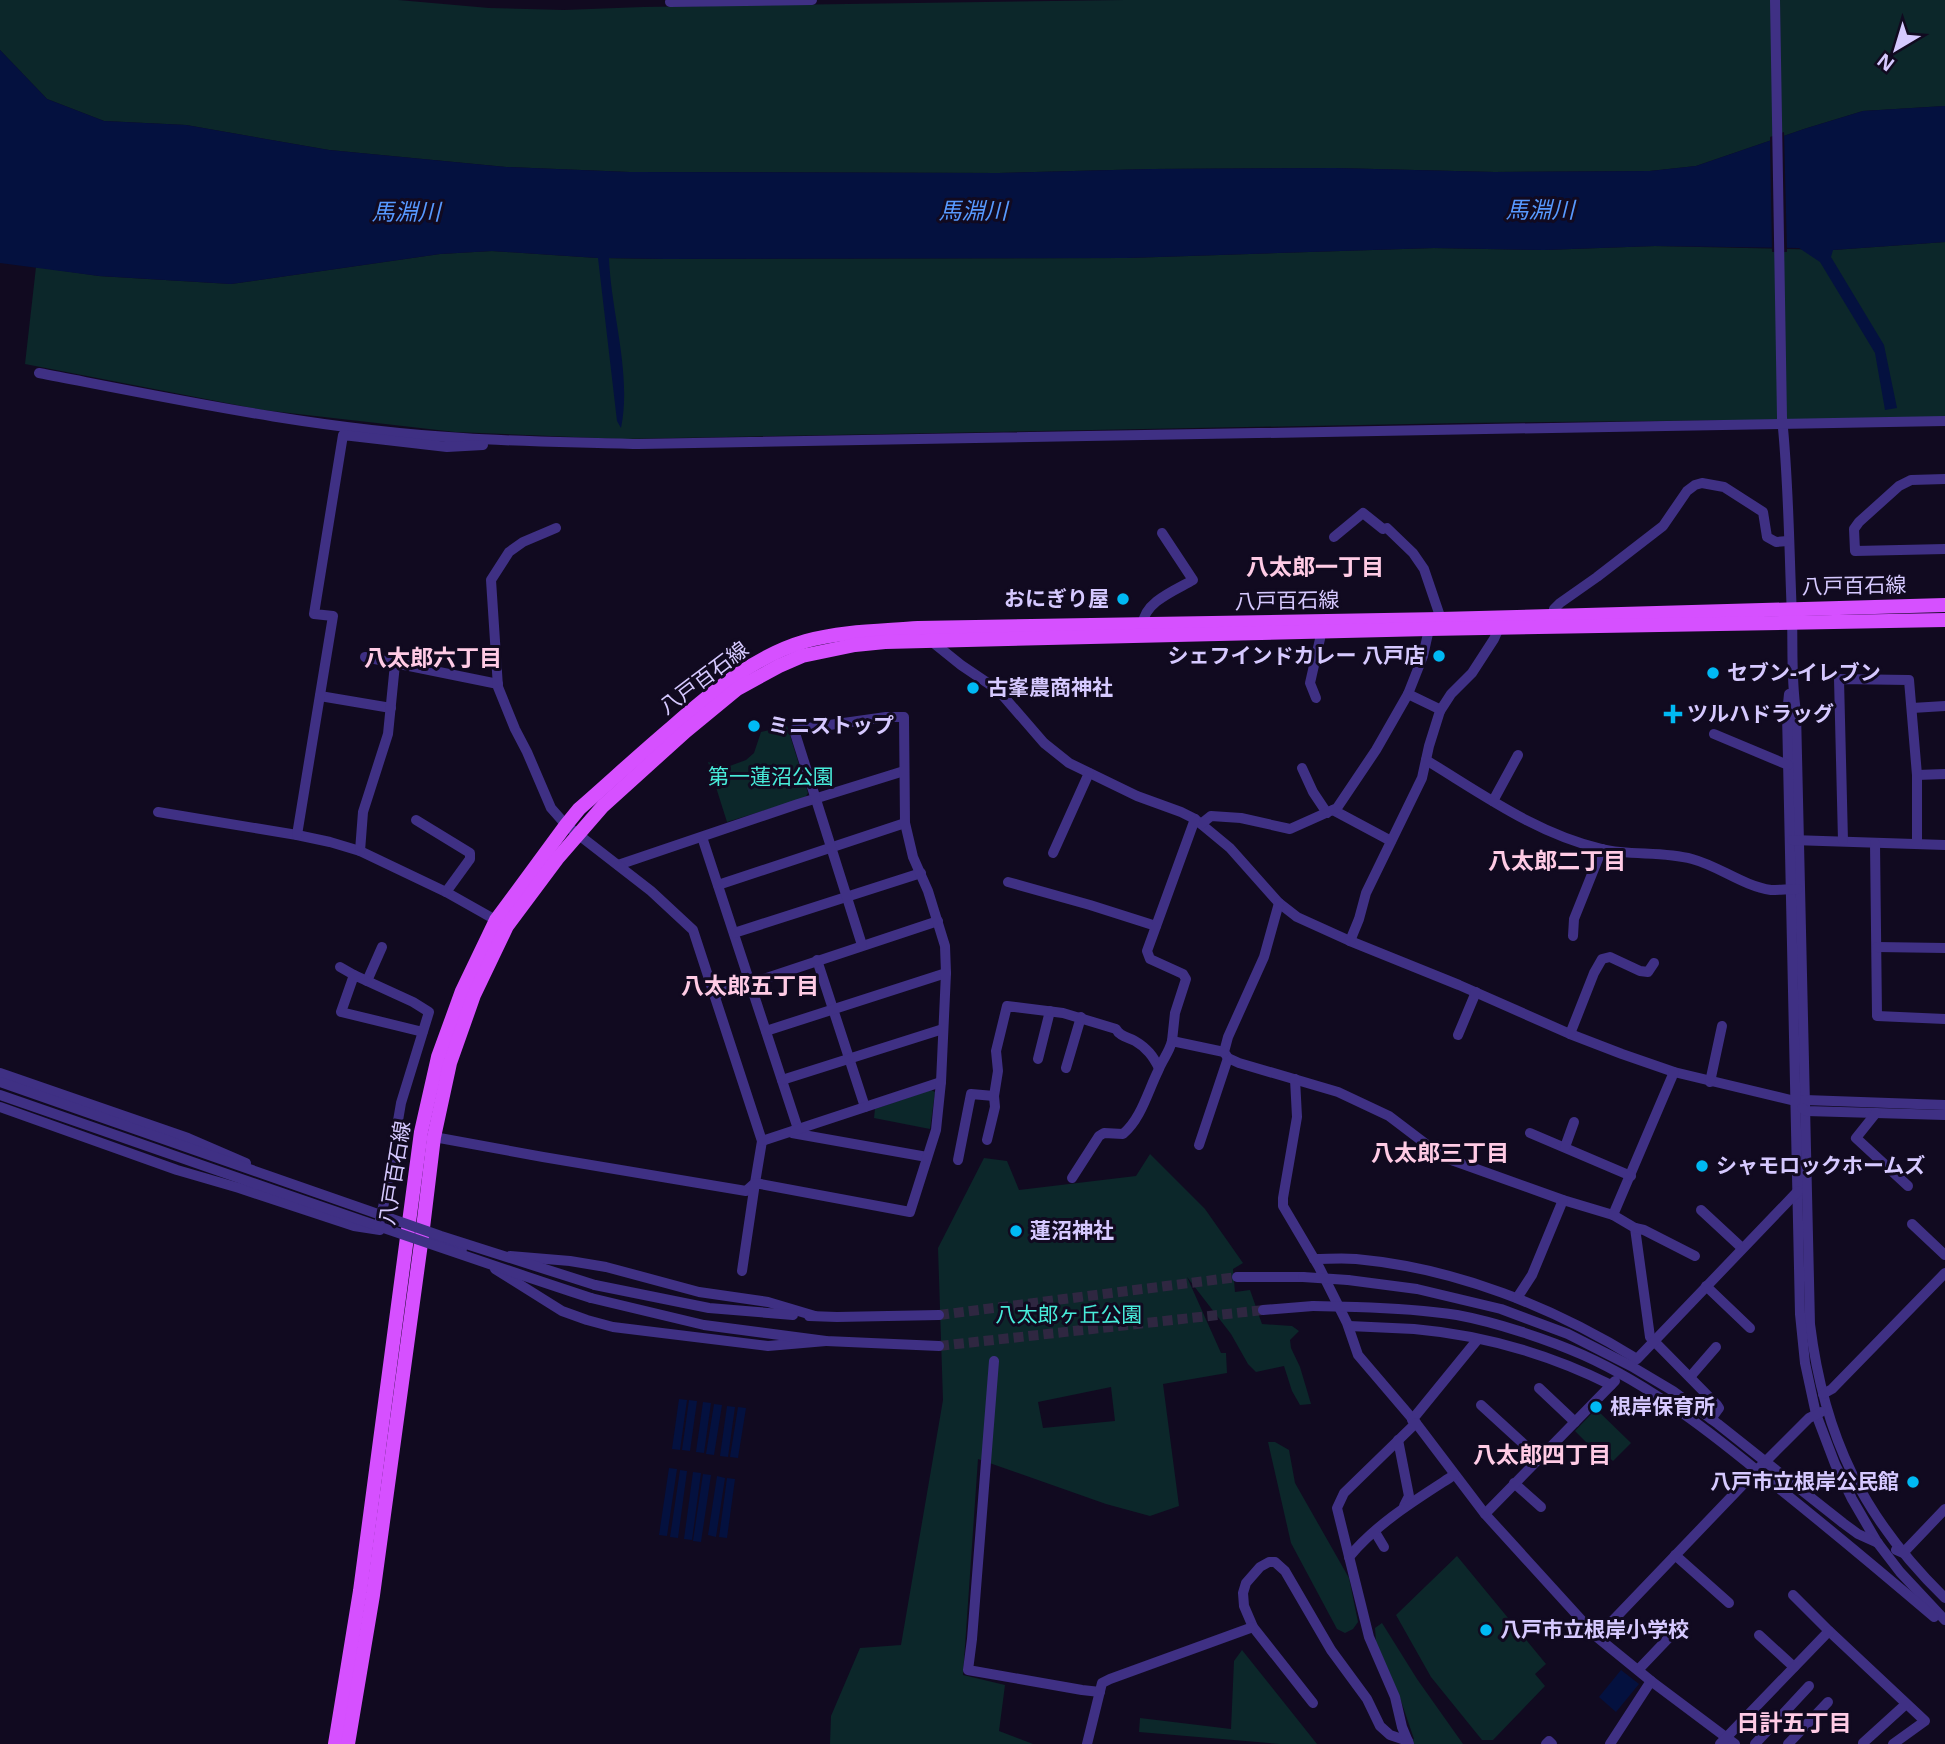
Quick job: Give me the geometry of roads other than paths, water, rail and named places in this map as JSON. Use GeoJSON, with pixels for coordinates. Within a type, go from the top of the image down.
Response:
{"type":"FeatureCollection","features":[{"type":"Feature","properties":{"kind":"main road","name":"八戸百石線"},"geometry":{"type":"LineString","coordinates":[[335,1744],[360,1591],[421,1132],[438,1057],[462,991],[502,923],[571,830],[579,809],[735,675],[775,652],[805,641],[832,635],[918,628],[1441,619],[1945,605]]}},
{"type":"Feature","properties":{"kind":"main road","name":"八戸百石線"},"geometry":{"type":"LineString","coordinates":[[571,830],[603,806],[737,689],[802,656],[855,645],[930,640],[1945,620]]}},
{"type":"Feature","properties":{"kind":"main road","name":"八戸百石線"},"geometry":{"type":"LineString","coordinates":[[348,1744],[373,1595],[434,1137],[450,1063],[502,923]]}},
{"type":"Feature","properties":{"kind":"street"},"geometry":{"type":"LineString","coordinates":[[670,2],[812,0]]}},
{"type":"Feature","properties":{"kind":"street"},"geometry":{"type":"LineString","coordinates":[[1775,0],[1783,422],[1792,682],[1796,712],[1794,840]]}},
{"type":"Feature","properties":{"kind":"street"},"geometry":{"type":"LineString","coordinates":[[39,373],[227,409],[332,424],[462,438],[638,444],[1945,421]]}},
{"type":"Feature","properties":{"kind":"street"},"geometry":{"type":"LineString","coordinates":[[298,835],[333,616],[314,614],[342,435],[447,447],[513,440]]}},
{"type":"Feature","properties":{"kind":"street"},"geometry":{"type":"LineString","coordinates":[[1945,479],[1911,480],[1899,486],[1854,529],[1855,551],[1945,549]]}},
{"type":"Feature","properties":{"kind":"street"},"geometry":{"type":"LineString","coordinates":[[1553,616],[1554,609],[1560,603],[1662,526],[1695,485],[1716,485],[1732,491],[1763,512],[1768,537],[1776,542],[1788,541]]}},
{"type":"Feature","properties":{"kind":"street"},"geometry":{"type":"LineString","coordinates":[[1334,537],[1363,513],[1383,529],[1387,528],[1413,553],[1424,569],[1441,619]]}},
{"type":"Feature","properties":{"kind":"street"},"geometry":{"type":"LineString","coordinates":[[556,528],[523,542],[509,552],[491,580],[498,684],[514,729],[551,808],[571,830],[652,891],[693,930],[762,1141],[743,1270]]}},
{"type":"Feature","properties":{"kind":"street"},"geometry":{"type":"LineString","coordinates":[[1143,624],[1146,612],[1154,604],[1193,580],[1162,533]]}},
{"type":"Feature","properties":{"kind":"street"},"geometry":{"type":"LineString","coordinates":[[918,628],[961,665],[998,690],[1044,743],[1069,763],[1198,822],[1230,848],[1279,903],[1297,917],[1570,1034],[1674,1072],[1802,1104],[1876,1113],[1945,1115]]}},
{"type":"Feature","properties":{"kind":"street"},"geometry":{"type":"LineString","coordinates":[[1350,941],[1366,893],[1422,778],[1440,711],[1451,694],[1472,673],[1499,628]]}},
{"type":"Feature","properties":{"kind":"street"},"geometry":{"type":"LineString","coordinates":[[1072,1178],[1099,1136],[1104,1133],[1123,1134],[1129,1129],[1159,1068],[1169,1054],[1175,1013],[1186,979],[1183,974],[1150,959],[1147,951],[1198,822],[1211,816],[1231,817],[1290,829],[1337,808],[1376,750],[1408,694],[1423,656],[1429,629]]}},
{"type":"Feature","properties":{"kind":"street"},"geometry":{"type":"LineString","coordinates":[[1316,698],[1310,683],[1320,632]]}},
{"type":"Feature","properties":{"kind":"street"},"geometry":{"type":"LineString","coordinates":[[1792,646],[1787,714],[1788,765],[1796,889],[1810,1324],[1823,1394],[1821,1412],[1860,1491],[1879,1522],[1903,1553],[1945,1598]]}},
{"type":"Feature","properties":{"kind":"street"},"geometry":{"type":"LineString","coordinates":[[365,657],[498,684]]}},
{"type":"Feature","properties":{"kind":"street"},"geometry":{"type":"LineString","coordinates":[[360,851],[363,813],[388,734],[395,664]]}},
{"type":"Feature","properties":{"kind":"street"},"geometry":{"type":"LineString","coordinates":[[1843,841],[1839,679],[1909,680],[1917,775],[1917,844]]}},
{"type":"Feature","properties":{"kind":"street"},"geometry":{"type":"LineString","coordinates":[[1408,694],[1440,711]]}},
{"type":"Feature","properties":{"kind":"street"},"geometry":{"type":"LineString","coordinates":[[320,696],[391,708]]}},
{"type":"Feature","properties":{"kind":"street"},"geometry":{"type":"LineString","coordinates":[[1912,708],[1945,706]]}},
{"type":"Feature","properties":{"kind":"street"},"geometry":{"type":"LineString","coordinates":[[755,1183],[910,1212],[936,1130],[946,973],[945,946],[938,920],[913,857],[905,823],[904,717],[886,717],[794,730],[862,945]]}},
{"type":"Feature","properties":{"kind":"street"},"geometry":{"type":"LineString","coordinates":[[1714,734],[1788,765]]}},
{"type":"Feature","properties":{"kind":"street"},"geometry":{"type":"LineString","coordinates":[[1493,801],[1518,754]]}},
{"type":"Feature","properties":{"kind":"street"},"geometry":{"type":"LineString","coordinates":[[1426,760],[1529,823],[1559,835],[1602,849],[1678,855],[1709,865],[1753,885],[1771,890],[1796,889]]}},
{"type":"Feature","properties":{"kind":"street"},"geometry":{"type":"LineString","coordinates":[[1302,768],[1313,792],[1330,811],[1391,841]]}},
{"type":"Feature","properties":{"kind":"street"},"geometry":{"type":"LineString","coordinates":[[618,865],[904,771]]}},
{"type":"Feature","properties":{"kind":"street"},"geometry":{"type":"LineString","coordinates":[[1053,853],[1089,773]]}},
{"type":"Feature","properties":{"kind":"street"},"geometry":{"type":"LineString","coordinates":[[1917,775],[1945,774]]}},
{"type":"Feature","properties":{"kind":"street"},"geometry":{"type":"LineString","coordinates":[[158,812],[298,835],[360,851],[446,892],[502,923]]}},
{"type":"Feature","properties":{"kind":"street"},"geometry":{"type":"LineString","coordinates":[[416,820],[470,853],[470,859],[446,892]]}},
{"type":"Feature","properties":{"kind":"street"},"geometry":{"type":"LineString","coordinates":[[718,885],[905,823]]}},
{"type":"Feature","properties":{"kind":"street"},"geometry":{"type":"LineString","coordinates":[[702,837],[782,1080],[793,1131]]}},
{"type":"Feature","properties":{"kind":"street"},"geometry":{"type":"LineString","coordinates":[[1794,840],[1945,845]]}},
{"type":"Feature","properties":{"kind":"street"},"geometry":{"type":"LineString","coordinates":[[1875,843],[1877,1016],[1945,1019]]}},
{"type":"Feature","properties":{"kind":"street"},"geometry":{"type":"LineString","coordinates":[[1573,936],[1574,919],[1602,849]]}},
{"type":"Feature","properties":{"kind":"street"},"geometry":{"type":"LineString","coordinates":[[734,933],[921,873]]}},
{"type":"Feature","properties":{"kind":"street"},"geometry":{"type":"LineString","coordinates":[[1008,882],[1156,926]]}},
{"type":"Feature","properties":{"kind":"street"},"geometry":{"type":"LineString","coordinates":[[1199,1145],[1226,1055],[1228,1037],[1264,957],[1279,903]]}},
{"type":"Feature","properties":{"kind":"street"},"geometry":{"type":"LineString","coordinates":[[715,995],[938,920]]}},
{"type":"Feature","properties":{"kind":"street"},"geometry":{"type":"LineString","coordinates":[[367,981],[382,947]]}},
{"type":"Feature","properties":{"kind":"street"},"geometry":{"type":"LineString","coordinates":[[1877,947],[1945,948]]}},
{"type":"Feature","properties":{"kind":"street"},"geometry":{"type":"LineString","coordinates":[[1570,1034],[1602,959],[1611,957],[1648,972],[1654,963]]}},
{"type":"Feature","properties":{"kind":"street"},"geometry":{"type":"LineString","coordinates":[[817,960],[865,1107]]}},
{"type":"Feature","properties":{"kind":"street"},"geometry":{"type":"LineString","coordinates":[[340,967],[429,1012],[401,1103],[377,1230]]}},
{"type":"Feature","properties":{"kind":"street"},"geometry":{"type":"LineString","coordinates":[[766,1031],[946,973]]}},
{"type":"Feature","properties":{"kind":"street"},"geometry":{"type":"LineString","coordinates":[[354,975],[341,1012],[423,1032]]}},
{"type":"Feature","properties":{"kind":"street"},"geometry":{"type":"LineString","coordinates":[[1458,1034],[1476,992]]}},
{"type":"Feature","properties":{"kind":"street"},"geometry":{"type":"LineString","coordinates":[[987,1140],[995,1107],[998,1070],[996,1051],[1007,1006],[1081,1017],[1116,1029],[1119,1034],[1146,1048],[1159,1068]]}},
{"type":"Feature","properties":{"kind":"street"},"geometry":{"type":"LineString","coordinates":[[1038,1059],[1050,1011]]}},
{"type":"Feature","properties":{"kind":"street"},"geometry":{"type":"LineString","coordinates":[[1066,1068],[1081,1017]]}},
{"type":"Feature","properties":{"kind":"street"},"geometry":{"type":"LineString","coordinates":[[1710,1082],[1722,1026]]}},
{"type":"Feature","properties":{"kind":"street"},"geometry":{"type":"LineString","coordinates":[[782,1080],[943,1029]]}},
{"type":"Feature","properties":{"kind":"street"},"geometry":{"type":"LineString","coordinates":[[1172,1041],[1226,1055],[1239,1063],[1338,1092],[1389,1116],[1443,1157],[1613,1215],[1695,1256]]}},
{"type":"Feature","properties":{"kind":"street"},"geometry":{"type":"LineString","coordinates":[[1613,1215],[1674,1072]]}},
{"type":"Feature","properties":{"kind":"street"},"geometry":{"type":"LineString","coordinates":[[0,1073],[188,1138],[244,1163],[356,1201],[382,1213],[407,1230],[463,1249],[606,1266],[699,1292],[768,1302],[815,1316]]}},
{"type":"Feature","properties":{"kind":"street"},"geometry":{"type":"LineString","coordinates":[[1295,1079],[1297,1117],[1283,1206],[1349,1326],[1358,1355],[1485,1514],[1597,1637],[1727,1742],[1829,1631]]}},
{"type":"Feature","properties":{"kind":"street"},"geometry":{"type":"LineString","coordinates":[[0,1082],[441,1236],[595,1285],[709,1308],[815,1316],[939,1315]]}},
{"type":"Feature","properties":{"kind":"street"},"geometry":{"type":"LineString","coordinates":[[762,1141],[941,1082]]}},
{"type":"Feature","properties":{"kind":"street"},"geometry":{"type":"LineString","coordinates":[[958,1160],[971,1094],[994,1096]]}},
{"type":"Feature","properties":{"kind":"street"},"geometry":{"type":"LineString","coordinates":[[0,1095],[440,1249],[591,1298],[704,1325],[826,1341],[939,1346]]}},
{"type":"Feature","properties":{"kind":"street"},"geometry":{"type":"LineString","coordinates":[[1802,1104],[1945,1105]]}},
{"type":"Feature","properties":{"kind":"street"},"geometry":{"type":"LineString","coordinates":[[1802,1104],[1798,1191],[1800,1314],[1805,1363],[1835,1465],[1852,1499],[1877,1542],[1900,1572],[1945,1620]]}},
{"type":"Feature","properties":{"kind":"street"},"geometry":{"type":"LineString","coordinates":[[0,1107],[177,1170],[354,1226],[377,1230],[407,1230]]}},
{"type":"Feature","properties":{"kind":"street"},"geometry":{"type":"LineString","coordinates":[[1876,1113],[1856,1138],[1908,1186]]}},
{"type":"Feature","properties":{"kind":"street"},"geometry":{"type":"LineString","coordinates":[[1565,1147],[1574,1122]]}},
{"type":"Feature","properties":{"kind":"street"},"geometry":{"type":"LineString","coordinates":[[793,1131],[927,1157]]}},
{"type":"Feature","properties":{"kind":"street"},"geometry":{"type":"LineString","coordinates":[[1530,1133],[1631,1176]]}},
{"type":"Feature","properties":{"kind":"street"},"geometry":{"type":"LineString","coordinates":[[434,1137],[747,1191],[755,1183]]}},
{"type":"Feature","properties":{"kind":"street"},"geometry":{"type":"LineString","coordinates":[[1314,1259],[1356,1259],[1410,1267],[1456,1279],[1517,1298],[1601,1336],[1637,1359],[1798,1191]]}},
{"type":"Feature","properties":{"kind":"street"},"geometry":{"type":"LineString","coordinates":[[1517,1298],[1532,1275],[1563,1200]]}},
{"type":"Feature","properties":{"kind":"street"},"geometry":{"type":"LineString","coordinates":[[1700,1210],[1742,1248]]}},
{"type":"Feature","properties":{"kind":"street"},"geometry":{"type":"LineString","coordinates":[[1912,1224],[1945,1255]]}},
{"type":"Feature","properties":{"kind":"street"},"geometry":{"type":"LineString","coordinates":[[1635,1228],[1650,1337],[1719,1408],[1711,1419]]}},
{"type":"Feature","properties":{"kind":"street"},"geometry":{"type":"LineString","coordinates":[[463,1249],[544,1301],[587,1321],[613,1327],[768,1346],[826,1341]]}},
{"type":"Feature","properties":{"kind":"street"},"geometry":{"type":"LineString","coordinates":[[544,1301],[557,1260]]}},
{"type":"Feature","properties":{"kind":"street"},"geometry":{"type":"LineString","coordinates":[[1823,1394],[1832,1389],[1945,1273]]}},
{"type":"Feature","properties":{"kind":"street"},"geometry":{"type":"LineString","coordinates":[[1237,1277],[1348,1280],[1417,1289],[1501,1309],[1568,1334],[1631,1366],[1673,1391],[1711,1419],[1945,1626]]}},
{"type":"Feature","properties":{"kind":"street"},"geometry":{"type":"LineString","coordinates":[[1706,1286],[1750,1328]]}},
{"type":"Feature","properties":{"kind":"street"},"geometry":{"type":"LineString","coordinates":[[1263,1310],[1314,1306],[1356,1307],[1458,1316],[1491,1324],[1583,1355],[1674,1407],[1858,1534],[1903,1553]]}},
{"type":"Feature","properties":{"kind":"street"},"geometry":{"type":"LineString","coordinates":[[1349,1326],[1414,1329],[1478,1339],[1554,1359],[1611,1385]]}},
{"type":"Feature","properties":{"kind":"street"},"geometry":{"type":"LineString","coordinates":[[1409,1743],[1395,1697],[1370,1637],[1337,1508],[1344,1493],[1414,1422],[1478,1339]]}},
{"type":"Feature","properties":{"kind":"street"},"geometry":{"type":"LineString","coordinates":[[1690,1377],[1716,1347]]}},
{"type":"Feature","properties":{"kind":"street"},"geometry":{"type":"LineString","coordinates":[[994,1361],[968,1670],[1100,1692]]}},
{"type":"Feature","properties":{"kind":"street"},"geometry":{"type":"LineString","coordinates":[[1485,1514],[1621,1375]]}},
{"type":"Feature","properties":{"kind":"street"},"geometry":{"type":"LineString","coordinates":[[1539,1388],[1575,1422]]}},
{"type":"Feature","properties":{"kind":"street"},"geometry":{"type":"LineString","coordinates":[[1481,1405],[1539,1458]]}},
{"type":"Feature","properties":{"kind":"street"},"geometry":{"type":"LineString","coordinates":[[1597,1637],[1761,1466],[1809,1418],[1821,1412]]}},
{"type":"Feature","properties":{"kind":"street"},"geometry":{"type":"LineString","coordinates":[[1398,1440],[1409,1496],[1403,1509]]}},
{"type":"Feature","properties":{"kind":"street"},"geometry":{"type":"LineString","coordinates":[[1349,1557],[1360,1544],[1403,1509],[1454,1475]]}},
{"type":"Feature","properties":{"kind":"street"},"geometry":{"type":"LineString","coordinates":[[1514,1483],[1541,1507]]}},
{"type":"Feature","properties":{"kind":"street"},"geometry":{"type":"LineString","coordinates":[[1903,1553],[1945,1509]]}},
{"type":"Feature","properties":{"kind":"street"},"geometry":{"type":"LineString","coordinates":[[1375,1532],[1384,1547]]}},
{"type":"Feature","properties":{"kind":"street"},"geometry":{"type":"LineString","coordinates":[[1675,1555],[1729,1604]]}},
{"type":"Feature","properties":{"kind":"street"},"geometry":{"type":"LineString","coordinates":[[1313,1703],[1253,1627],[1244,1606],[1243,1592],[1246,1583],[1259,1567],[1269,1562],[1275,1562],[1285,1571],[1331,1650],[1367,1699],[1380,1726],[1390,1735],[1409,1743]]}},
{"type":"Feature","properties":{"kind":"street"},"geometry":{"type":"LineString","coordinates":[[1793,1595],[1925,1721],[1893,1744]]}},
{"type":"Feature","properties":{"kind":"street"},"geometry":{"type":"LineString","coordinates":[[1638,1670],[1679,1626]]}},
{"type":"Feature","properties":{"kind":"street"},"geometry":{"type":"LineString","coordinates":[[1087,1744],[1102,1683],[1253,1627]]}},
{"type":"Feature","properties":{"kind":"street"},"geometry":{"type":"LineString","coordinates":[[1759,1635],[1794,1667]]}},
{"type":"Feature","properties":{"kind":"street"},"geometry":{"type":"LineString","coordinates":[[1610,1744],[1651,1681]]}},
{"type":"Feature","properties":{"kind":"street"},"geometry":{"type":"LineString","coordinates":[[1755,1744],[1809,1686]]}},
{"type":"Feature","properties":{"kind":"street"},"geometry":{"type":"LineString","coordinates":[[1788,1744],[1828,1702]]}},
{"type":"Feature","properties":{"kind":"street"},"geometry":{"type":"LineString","coordinates":[[1864,1744],[1906,1704]]}},
{"type":"Feature","properties":{"kind":"street"},"geometry":{"type":"LineString","coordinates":[[1546,1744],[1549,1741],[1552,1744]]}},
{"type":"Feature","properties":{"kind":"water","name":"馬淵川"},"geometry":{"type":"Polygon","coordinates":[[[0,50],[47,99],[104,121],[186,125],[329,150],[506,167],[629,172],[999,173],[1335,168],[1494,172],[1650,171],[1696,166],[1863,111],[1945,106],[1945,242],[1833,250],[1831,257],[1884,345],[1897,408],[1885,410],[1875,353],[1820,262],[1799,248],[1434,248],[1127,258],[609,258],[623,365],[624,407],[621,428],[617,421],[598,258],[492,251],[440,254],[231,284],[99,276],[0,263],[0,50]]]}},
{"type":"Feature","properties":{"kind":"water"},"geometry":{"type":"Polygon","coordinates":[[[679,1399],[687,1400],[680,1450],[672,1449],[679,1399]]]}},
{"type":"Feature","properties":{"kind":"water"},"geometry":{"type":"Polygon","coordinates":[[[689,1400],[697,1401],[690,1451],[682,1450],[689,1400]]]}},
{"type":"Feature","properties":{"kind":"water"},"geometry":{"type":"Polygon","coordinates":[[[703,1402],[711,1403],[704,1453],[696,1452],[703,1402]]]}},
{"type":"Feature","properties":{"kind":"water"},"geometry":{"type":"Polygon","coordinates":[[[714,1404],[722,1405],[714,1455],[706,1454],[714,1404]]]}},
{"type":"Feature","properties":{"kind":"water"},"geometry":{"type":"Polygon","coordinates":[[[727,1406],[735,1407],[728,1457],[720,1456],[727,1406]]]}},
{"type":"Feature","properties":{"kind":"water"},"geometry":{"type":"Polygon","coordinates":[[[738,1407],[746,1408],[738,1458],[730,1457],[738,1407]]]}},
{"type":"Feature","properties":{"kind":"water"},"geometry":{"type":"Polygon","coordinates":[[[669,1468],[677,1469],[667,1536],[659,1535],[669,1468]]]}},
{"type":"Feature","properties":{"kind":"water"},"geometry":{"type":"Polygon","coordinates":[[[680,1470],[687,1471],[678,1538],[670,1537],[680,1470]]]}},
{"type":"Feature","properties":{"kind":"water"},"geometry":{"type":"Polygon","coordinates":[[[693,1472],[701,1473],[692,1540],[684,1539],[693,1472]]]}},
{"type":"Feature","properties":{"kind":"water"},"geometry":{"type":"Polygon","coordinates":[[[703,1474],[711,1475],[701,1542],[693,1541],[703,1474]]]}},
{"type":"Feature","properties":{"kind":"water"},"geometry":{"type":"Polygon","coordinates":[[[717,1476],[725,1478],[716,1537],[708,1535],[717,1476]]]}},
{"type":"Feature","properties":{"kind":"water"},"geometry":{"type":"Polygon","coordinates":[[[727,1478],[735,1479],[727,1538],[719,1537],[727,1478]]]}},
{"type":"Feature","properties":{"kind":"water"},"geometry":{"type":"Polygon","coordinates":[[[1621,1670],[1639,1684],[1616,1712],[1599,1697],[1621,1670]]]}},
{"type":"Feature","properties":{"kind":"tunnel"},"geometry":{"type":"LineString","coordinates":[[939,1315],[1237,1277]]}},
{"type":"Feature","properties":{"kind":"tunnel"},"geometry":{"type":"LineString","coordinates":[[939,1346],[1263,1310]]}},
{"type":"Feature","properties":{"kind":"place","name":"おにぎり屋"},"geometry":{"type":"Point","coordinates":[1123,599]}},
{"type":"Feature","properties":{"kind":"place","name":"シェフインドカレー 八戸店"},"geometry":{"type":"Point","coordinates":[1439,656]}},
{"type":"Feature","properties":{"kind":"place","name":"セブン-イレブン"},"geometry":{"type":"Point","coordinates":[1713,673]}},
{"type":"Feature","properties":{"kind":"place","name":"古峯農商神社"},"geometry":{"type":"Point","coordinates":[973,688]}},
{"type":"Feature","properties":{"kind":"place","name":"ツルハドラッグ"},"geometry":{"type":"Point","coordinates":[1673,714]}},
{"type":"Feature","properties":{"kind":"place","name":"ミニストップ"},"geometry":{"type":"Point","coordinates":[754,726]}},
{"type":"Feature","properties":{"kind":"place","name":"シャモロックホームズ"},"geometry":{"type":"Point","coordinates":[1702,1166]}},
{"type":"Feature","properties":{"kind":"place","name":"蓮沼神社"},"geometry":{"type":"Point","coordinates":[1016,1231]}},
{"type":"Feature","properties":{"kind":"place","name":"根岸保育所"},"geometry":{"type":"Point","coordinates":[1596,1407]}},
{"type":"Feature","properties":{"kind":"place","name":"八戸市立根岸公民館"},"geometry":{"type":"Point","coordinates":[1913,1482]}},
{"type":"Feature","properties":{"kind":"place","name":"八戸市立根岸小学校"},"geometry":{"type":"Point","coordinates":[1486,1630]}},
{"type":"Feature","properties":{"kind":"district","name":"八太郎一丁目"},"geometry":{"type":"Point","coordinates":[1315,567]}},
{"type":"Feature","properties":{"kind":"district","name":"八太郎六丁目"},"geometry":{"type":"Point","coordinates":[433,658]}},
{"type":"Feature","properties":{"kind":"district","name":"八太郎二丁目"},"geometry":{"type":"Point","coordinates":[1557,861]}},
{"type":"Feature","properties":{"kind":"district","name":"八太郎五丁目"},"geometry":{"type":"Point","coordinates":[750,986]}},
{"type":"Feature","properties":{"kind":"district","name":"八太郎三丁目"},"geometry":{"type":"Point","coordinates":[1440,1153]}},
{"type":"Feature","properties":{"kind":"district","name":"八太郎四丁目"},"geometry":{"type":"Point","coordinates":[1542,1455]}},
{"type":"Feature","properties":{"kind":"district","name":"日計五丁目"},"geometry":{"type":"Point","coordinates":[1794,1723]}},
{"type":"Feature","properties":{"kind":"park label","name":"第一蓮沼公園"},"geometry":{"type":"Point","coordinates":[771,777]}},
{"type":"Feature","properties":{"kind":"park label","name":"八太郎ヶ丘公園"},"geometry":{"type":"Point","coordinates":[1069,1315]}}]}
